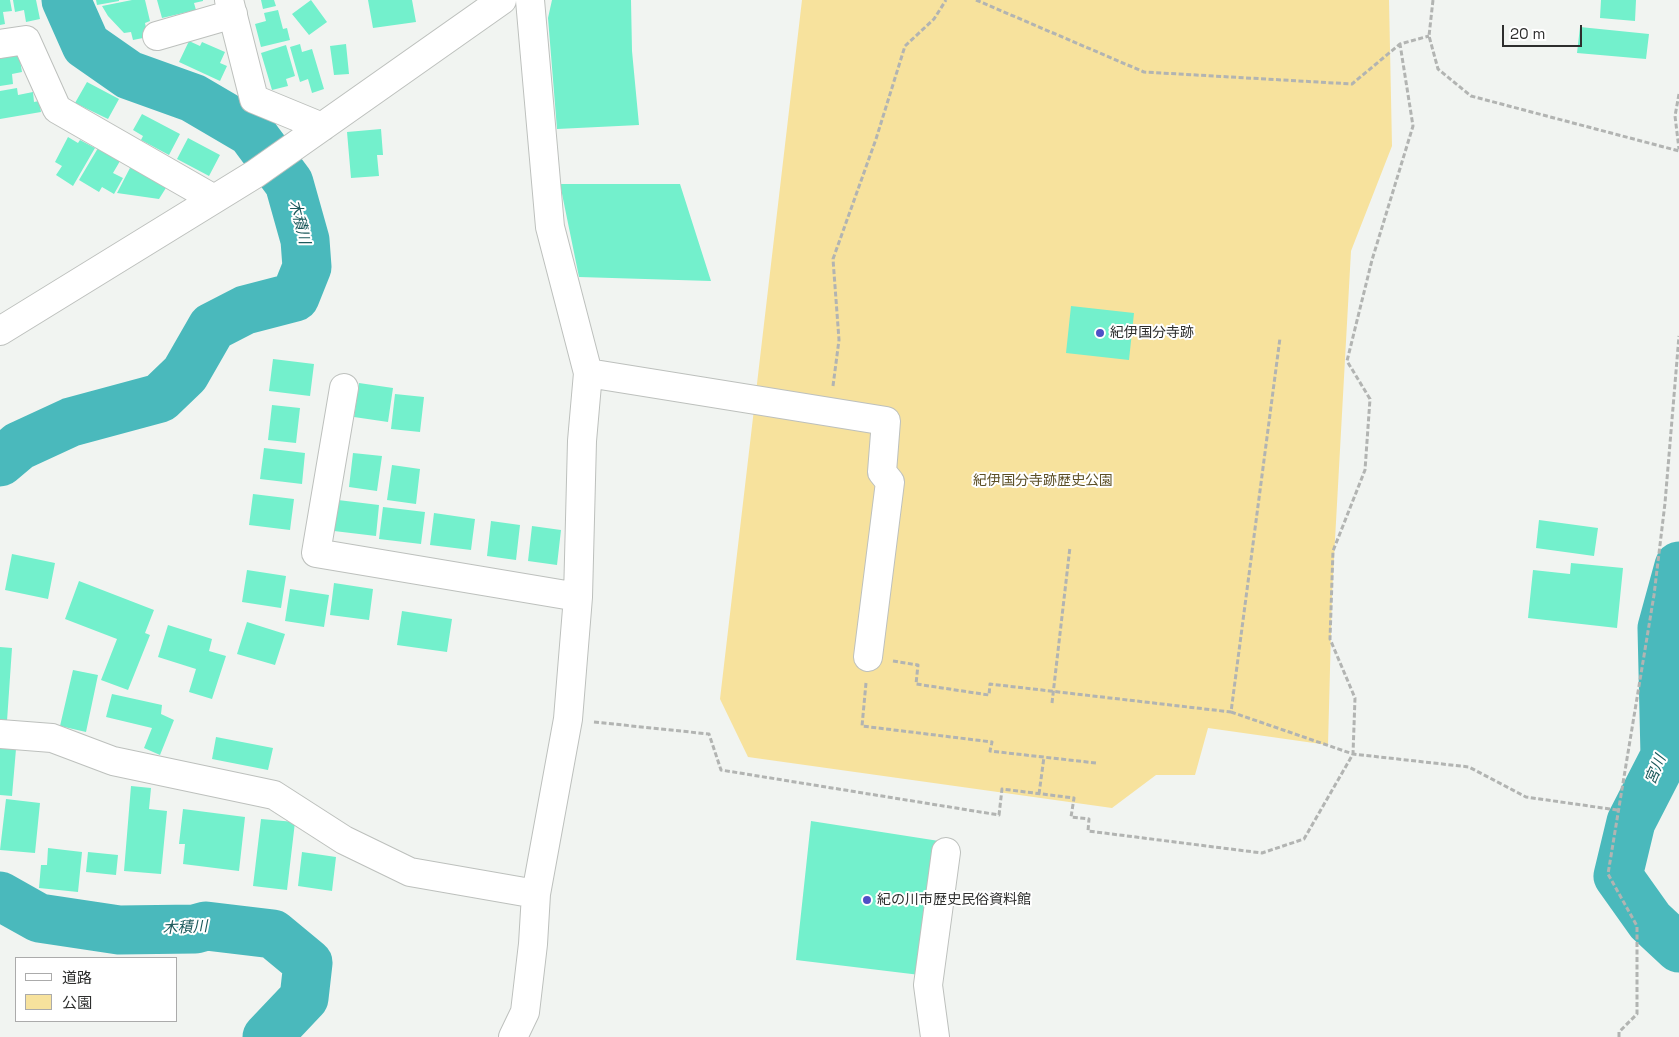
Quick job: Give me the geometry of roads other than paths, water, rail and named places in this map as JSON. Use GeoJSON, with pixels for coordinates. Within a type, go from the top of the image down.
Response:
{"type":"FeatureCollection","features":[{"type":"Feature","properties":{"kind":"street"},"geometry":{"type":"LineString","coordinates":[[0,330],[255,174],[502,0]]}},
{"type":"Feature","properties":{"kind":"street"},"geometry":{"type":"LineString","coordinates":[[513,1037],[525,1012],[533,944],[536,894],[568,719],[578,597],[582,441],[588,373],[550,227],[530,0]]}},
{"type":"Feature","properties":{"kind":"street"},"geometry":{"type":"LineString","coordinates":[[157,36],[231,7],[254,99],[322,127]]}},
{"type":"Feature","properties":{"kind":"street"},"geometry":{"type":"LineString","coordinates":[[0,44],[26,40],[57,109],[214,199]]}},
{"type":"Feature","properties":{"kind":"street"},"geometry":{"type":"LineString","coordinates":[[588,373],[886,421],[882,472],[890,482],[868,657]]}},
{"type":"Feature","properties":{"kind":"street"},"geometry":{"type":"LineString","coordinates":[[344,388],[316,553],[578,597]]}},
{"type":"Feature","properties":{"kind":"street"},"geometry":{"type":"LineString","coordinates":[[0,734],[52,738],[113,761],[274,796],[344,840],[410,872],[536,894]]}},
{"type":"Feature","properties":{"kind":"street"},"geometry":{"type":"LineString","coordinates":[[935,1037],[928,985],[946,852]]}},
{"type":"Feature","properties":{"kind":"waterway","name":"木積川"},"geometry":{"type":"LineString","coordinates":[[0,462],[19,446],[71,422],[160,398],[185,374],[212,327],[245,310],[295,297],[307,267],[305,240],[289,183],[251,132],[193,98],[129,75],[86,45],[66,0]]}},
{"type":"Feature","properties":{"kind":"waterway","name":"宮川"},"geometry":{"type":"LineString","coordinates":[[1679,566],[1662,628],[1665,756],[1631,822],[1618,876],[1650,921],[1679,948]]}},
{"type":"Feature","properties":{"kind":"waterway","name":"木積川"},"geometry":{"type":"LineString","coordinates":[[0,896],[39,918],[119,930],[195,929],[206,926],[273,934],[308,963],[304,998],[267,1037]]}},
{"type":"Feature","properties":{"kind":"place","name":"紀伊国分寺跡"},"geometry":{"type":"Point","coordinates":[1100,333]}},
{"type":"Feature","properties":{"kind":"place","name":"紀の川市歴史民俗資料館"},"geometry":{"type":"Point","coordinates":[867,900]}},
{"type":"Feature","properties":{"kind":"park label","name":"紀伊国分寺跡歴史公園"},"geometry":{"type":"Point","coordinates":[1043,481]}}]}
